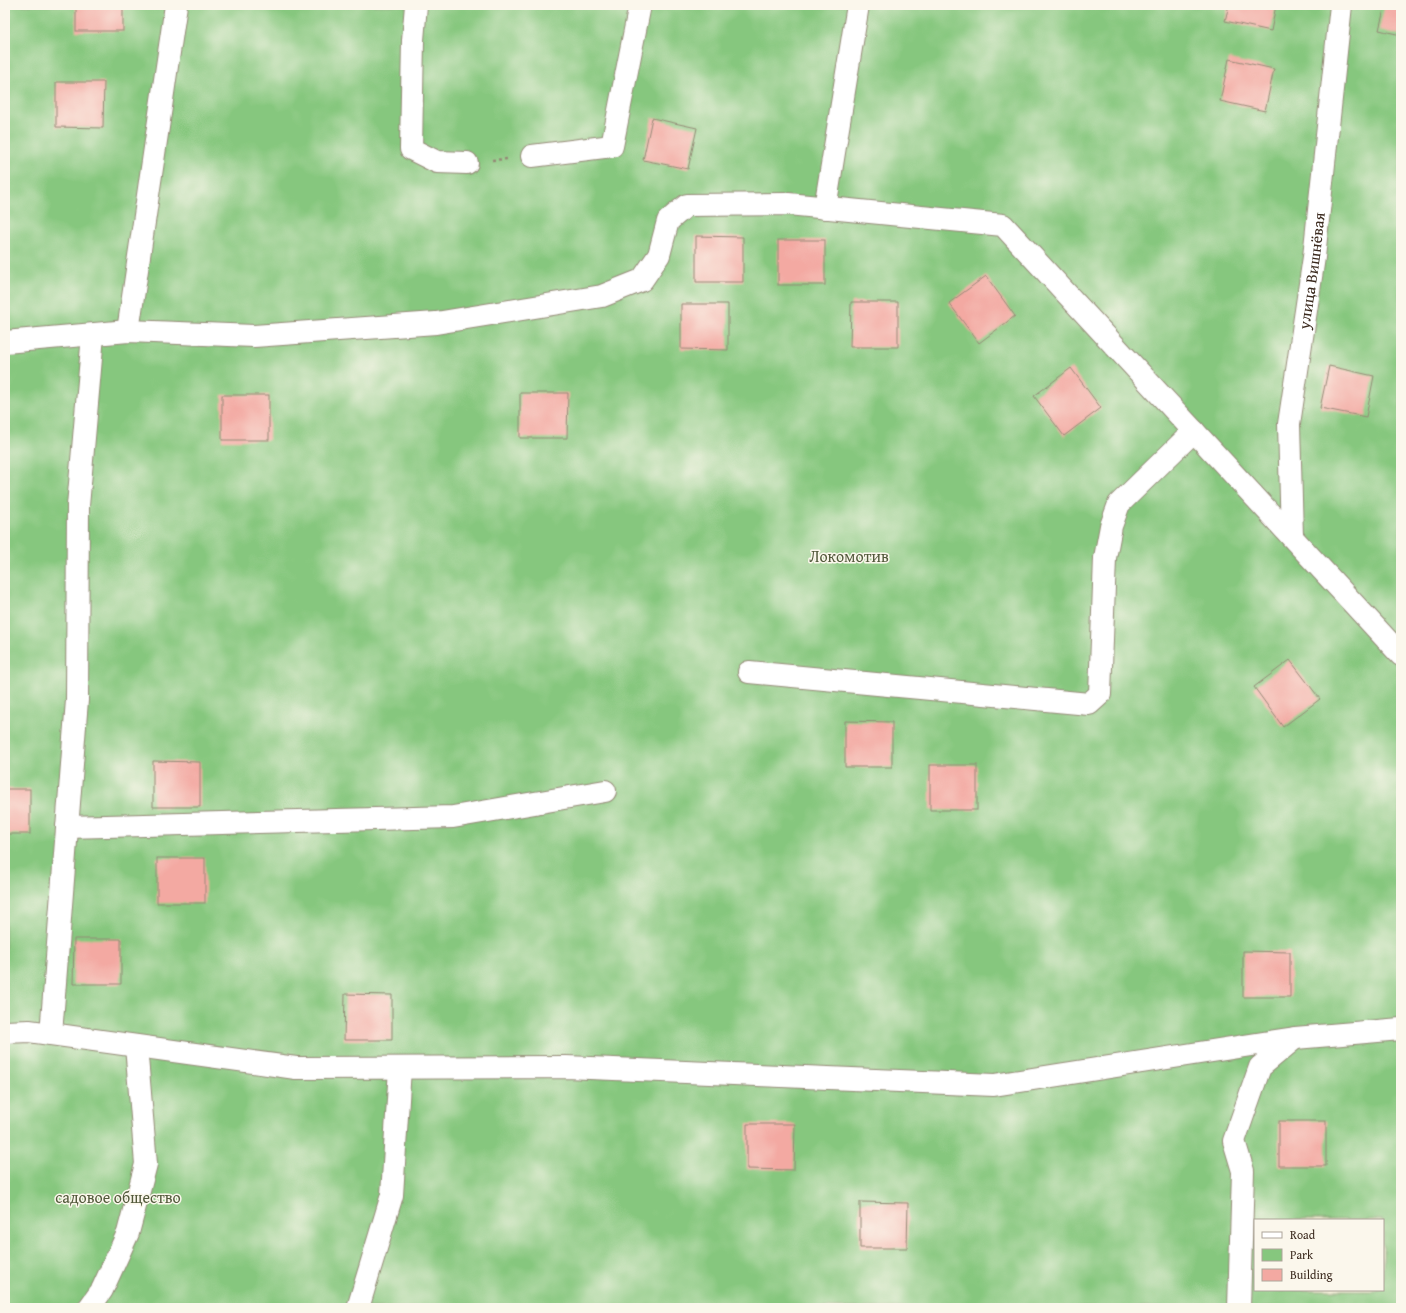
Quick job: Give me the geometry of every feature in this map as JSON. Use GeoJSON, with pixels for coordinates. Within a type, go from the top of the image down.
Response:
{"type":"FeatureCollection","features":[{"type":"Feature","properties":{"kind":"street"},"geometry":{"type":"LineString","coordinates":[[128,332],[176,5]]}},
{"type":"Feature","properties":{"kind":"street"},"geometry":{"type":"LineString","coordinates":[[416,5],[413,40],[411,148],[437,162],[467,163]]}},
{"type":"Feature","properties":{"kind":"street"},"geometry":{"type":"LineString","coordinates":[[532,156],[612,146],[640,5]]}},
{"type":"Feature","properties":{"kind":"street"},"geometry":{"type":"LineString","coordinates":[[825,208],[858,5]]}},
{"type":"Feature","properties":{"kind":"street","name":"улица Вишнёвая"},"geometry":{"type":"LineString","coordinates":[[1292,537],[1289,424],[1314,257],[1341,5]]}},
{"type":"Feature","properties":{"kind":"street"},"geometry":{"type":"LineString","coordinates":[[5,342],[128,332],[254,336],[429,324],[602,296],[642,280],[658,255],[668,221],[687,205],[788,204],[1003,225],[1401,655]]}},
{"type":"Feature","properties":{"kind":"street"},"geometry":{"type":"LineString","coordinates":[[51,1034],[77,700],[78,506],[93,335]]}},
{"type":"Feature","properties":{"kind":"street"},"geometry":{"type":"LineString","coordinates":[[749,672],[1089,704],[1100,694],[1106,558],[1111,526],[1119,504],[1194,431]]}},
{"type":"Feature","properties":{"kind":"street"},"geometry":{"type":"LineString","coordinates":[[67,827],[452,817],[605,791]]}},
{"type":"Feature","properties":{"kind":"street"},"geometry":{"type":"LineString","coordinates":[[5,1032],[29,1031],[296,1068],[566,1067],[994,1085],[1295,1038],[1401,1029]]}},
{"type":"Feature","properties":{"kind":"street"},"geometry":{"type":"LineString","coordinates":[[1239,1308],[1244,1171],[1234,1141],[1260,1068],[1295,1038]]}},
{"type":"Feature","properties":{"kind":"street"},"geometry":{"type":"LineString","coordinates":[[89,1308],[102,1290],[128,1233],[146,1164],[136,1046]]}},
{"type":"Feature","properties":{"kind":"street"},"geometry":{"type":"LineString","coordinates":[[358,1308],[392,1195],[400,1068]]}},
{"type":"Feature","properties":{"kind":"path"},"geometry":{"type":"LineString","coordinates":[[467,163],[532,156]]}},
{"type":"Feature","properties":{"kind":"green space","name":"Локомотив"},"geometry":{"type":"Polygon","coordinates":[[[5,5],[1401,5],[1401,1308],[5,1308],[5,5]]]}},
{"type":"Feature","properties":{"kind":"building"},"geometry":{"type":"Polygon","coordinates":[[[76,5],[123,5],[123,31],[76,31],[76,5]]]}},
{"type":"Feature","properties":{"kind":"building"},"geometry":{"type":"Polygon","coordinates":[[[1229,5],[1276,5],[1271,31],[1225,21],[1229,5]]]}},
{"type":"Feature","properties":{"kind":"building"},"geometry":{"type":"Polygon","coordinates":[[[1385,5],[1401,5],[1401,35],[1379,30],[1385,5]]]}},
{"type":"Feature","properties":{"kind":"building"},"geometry":{"type":"Polygon","coordinates":[[[1229,59],[1274,69],[1265,111],[1220,101],[1229,59]]]}},
{"type":"Feature","properties":{"kind":"building"},"geometry":{"type":"Polygon","coordinates":[[[56,82],[104,82],[103,128],[56,127],[56,82]]]}},
{"type":"Feature","properties":{"kind":"building"},"geometry":{"type":"Polygon","coordinates":[[[652,118],[697,128],[688,169],[643,160],[652,118]]]}},
{"type":"Feature","properties":{"kind":"building"},"geometry":{"type":"Polygon","coordinates":[[[696,236],[743,237],[743,282],[696,282],[696,236]]]}},
{"type":"Feature","properties":{"kind":"building"},"geometry":{"type":"Polygon","coordinates":[[[778,240],[825,240],[825,285],[778,285],[778,240]]]}},
{"type":"Feature","properties":{"kind":"building"},"geometry":{"type":"Polygon","coordinates":[[[986,276],[1015,316],[979,343],[949,303],[986,276]]]}},
{"type":"Feature","properties":{"kind":"building"},"geometry":{"type":"Polygon","coordinates":[[[851,302],[898,302],[898,347],[850,347],[851,302]]]}},
{"type":"Feature","properties":{"kind":"building"},"geometry":{"type":"Polygon","coordinates":[[[681,304],[728,304],[728,350],[681,349],[681,304]]]}},
{"type":"Feature","properties":{"kind":"building"},"geometry":{"type":"Polygon","coordinates":[[[1329,366],[1374,376],[1366,417],[1320,408],[1329,366]]]}},
{"type":"Feature","properties":{"kind":"building"},"geometry":{"type":"Polygon","coordinates":[[[1071,368],[1101,408],[1064,436],[1034,396],[1071,368]]]}},
{"type":"Feature","properties":{"kind":"building"},"geometry":{"type":"Polygon","coordinates":[[[520,393],[568,393],[567,438],[520,438],[520,393]]]}},
{"type":"Feature","properties":{"kind":"building"},"geometry":{"type":"Polygon","coordinates":[[[222,395],[269,395],[269,440],[222,440],[222,395]]]}},
{"type":"Feature","properties":{"kind":"building"},"geometry":{"type":"Polygon","coordinates":[[[1290,660],[1320,699],[1283,727],[1254,687],[1290,660]]]}},
{"type":"Feature","properties":{"kind":"building"},"geometry":{"type":"Polygon","coordinates":[[[845,721],[892,722],[892,767],[845,767],[845,721]]]}},
{"type":"Feature","properties":{"kind":"building"},"geometry":{"type":"Polygon","coordinates":[[[153,761],[200,762],[200,807],[153,807],[153,761]]]}},
{"type":"Feature","properties":{"kind":"building"},"geometry":{"type":"Polygon","coordinates":[[[930,765],[977,765],[977,810],[930,810],[930,765]]]}},
{"type":"Feature","properties":{"kind":"building"},"geometry":{"type":"Polygon","coordinates":[[[5,789],[30,789],[30,834],[5,834],[5,789]]]}},
{"type":"Feature","properties":{"kind":"building"},"geometry":{"type":"Polygon","coordinates":[[[157,858],[205,858],[205,903],[157,903],[157,858]]]}},
{"type":"Feature","properties":{"kind":"building"},"geometry":{"type":"Polygon","coordinates":[[[74,939],[121,939],[121,984],[73,984],[74,939]]]}},
{"type":"Feature","properties":{"kind":"building"},"geometry":{"type":"Polygon","coordinates":[[[1243,951],[1290,952],[1290,997],[1243,997],[1243,951]]]}},
{"type":"Feature","properties":{"kind":"building"},"geometry":{"type":"Polygon","coordinates":[[[345,994],[392,995],[392,1040],[344,1040],[345,994]]]}},
{"type":"Feature","properties":{"kind":"building"},"geometry":{"type":"Polygon","coordinates":[[[1279,1121],[1326,1121],[1326,1166],[1279,1166],[1279,1121]]]}},
{"type":"Feature","properties":{"kind":"building"},"geometry":{"type":"Polygon","coordinates":[[[747,1124],[795,1124],[794,1170],[747,1169],[747,1124]]]}},
{"type":"Feature","properties":{"kind":"building"},"geometry":{"type":"Polygon","coordinates":[[[860,1202],[908,1203],[907,1248],[860,1248],[860,1202]]]}},
{"type":"Feature","properties":{"kind":"park label","name":"садовое общество"},"geometry":{"type":"Point","coordinates":[118,1197]}}]}
